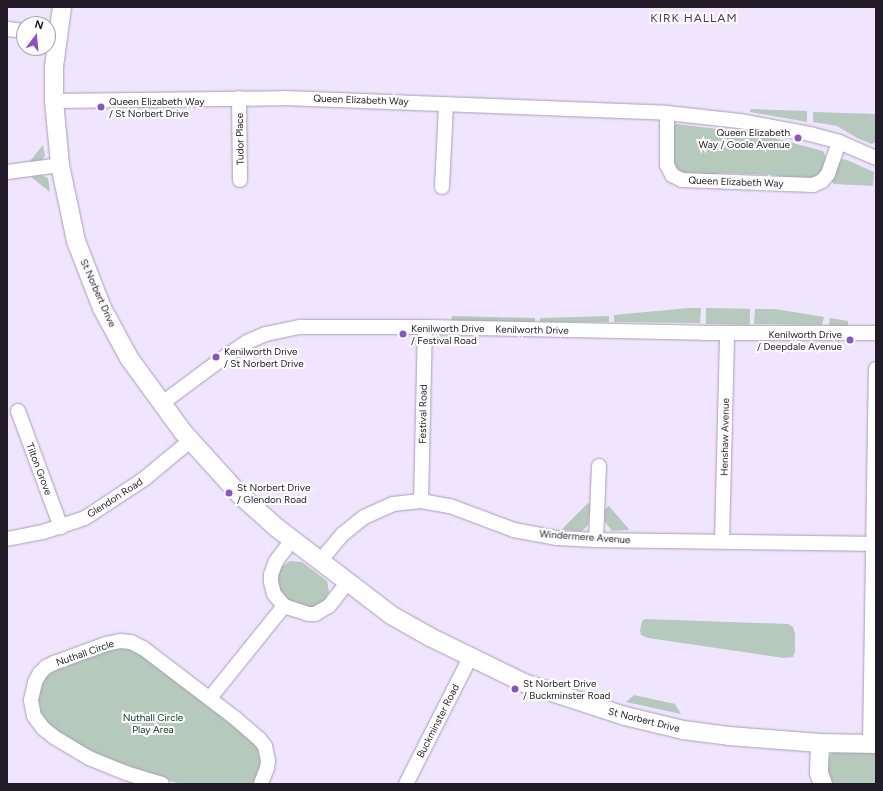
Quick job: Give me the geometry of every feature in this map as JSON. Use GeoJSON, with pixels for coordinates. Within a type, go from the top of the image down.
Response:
{"type":"FeatureCollection","features":[{"type":"Feature","properties":{"kind":"street","name":"St Norbert Drive"},"geometry":{"type":"LineString","coordinates":[[56,25],[62,7]]}},
{"type":"Feature","properties":{"kind":"street","name":"St Norbert Drive"},"geometry":{"type":"LineString","coordinates":[[54,56],[54,101],[60,165],[76,241],[102,308],[129,358],[190,441],[239,494],[292,540],[391,615],[470,658],[524,683],[625,716],[683,730],[729,736],[820,743],[873,744]]}},
{"type":"Feature","properties":{"kind":"street","name":"Queen Elizabeth Way"},"geometry":{"type":"LineString","coordinates":[[54,101],[239,98],[335,99],[668,113],[740,121],[810,134],[839,142],[876,158]]}},
{"type":"Feature","properties":{"kind":"street","name":"Tudor Place"},"geometry":{"type":"LineString","coordinates":[[239,98],[240,180]]}},
{"type":"Feature","properties":{"kind":"street"},"geometry":{"type":"LineString","coordinates":[[442,187],[446,104]]}},
{"type":"Feature","properties":{"kind":"street","name":"Queen Elizabeth Way"},"geometry":{"type":"LineString","coordinates":[[668,113],[667,165],[672,175],[682,180],[813,185],[822,181],[829,172],[839,142]]}},
{"type":"Feature","properties":{"kind":"street"},"geometry":{"type":"LineString","coordinates":[[7,172],[60,165]]}},
{"type":"Feature","properties":{"kind":"street","name":"Kenilworth Drive"},"geometry":{"type":"LineString","coordinates":[[162,404],[216,363],[247,342],[266,334],[300,327],[424,327],[727,333],[876,333]]}},
{"type":"Feature","properties":{"kind":"street","name":"Festival Road"},"geometry":{"type":"LineString","coordinates":[[421,501],[424,327]]}},
{"type":"Feature","properties":{"kind":"street","name":"Henshaw Avenue"},"geometry":{"type":"LineString","coordinates":[[722,541],[727,333]]}},
{"type":"Feature","properties":{"kind":"street"},"geometry":{"type":"LineString","coordinates":[[873,744],[876,369]]}},
{"type":"Feature","properties":{"kind":"street","name":"Tilton Grove"},"geometry":{"type":"LineString","coordinates":[[18,411],[61,527]]}},
{"type":"Feature","properties":{"kind":"street","name":"Glendon Road"},"geometry":{"type":"LineString","coordinates":[[7,540],[61,527],[85,518],[118,498],[144,479],[190,441]]}},
{"type":"Feature","properties":{"kind":"street"},"geometry":{"type":"LineString","coordinates":[[596,540],[600,466]]}},
{"type":"Feature","properties":{"kind":"street","name":"Windermere Avenue"},"geometry":{"type":"LineString","coordinates":[[320,561],[343,534],[364,517],[393,504],[421,501],[450,506],[497,524],[530,533],[596,540],[874,544]]}},
{"type":"Feature","properties":{"kind":"street"},"geometry":{"type":"LineString","coordinates":[[292,540],[276,561],[271,575],[274,594],[284,606],[309,614],[316,614],[329,606],[347,582]]}},
{"type":"Feature","properties":{"kind":"street"},"geometry":{"type":"LineString","coordinates":[[210,698],[284,606]]}},
{"type":"Feature","properties":{"kind":"street","name":"Nuthall Circle"},"geometry":{"type":"LineString","coordinates":[[162,784],[109,767],[89,758],[54,737],[43,728],[34,716],[31,700],[35,682],[46,667],[106,644],[120,641],[131,642],[152,652],[252,732],[265,746],[268,768],[261,784]]}},
{"type":"Feature","properties":{"kind":"street","name":"Buckminster Road"},"geometry":{"type":"LineString","coordinates":[[406,784],[470,658]]}},
{"type":"Feature","properties":{"kind":"street"},"geometry":{"type":"LineString","coordinates":[[820,743],[819,773],[823,784]]}},
{"type":"Feature","properties":{"kind":"green space"},"geometry":{"type":"Polygon","coordinates":[[[751,109],[807,111],[807,122],[750,112],[751,109]]]}},
{"type":"Feature","properties":{"kind":"green space"},"geometry":{"type":"Polygon","coordinates":[[[813,112],[876,114],[876,142],[872,144],[857,138],[837,126],[813,122],[813,112]]]}},
{"type":"Feature","properties":{"kind":"green space"},"geometry":{"type":"Polygon","coordinates":[[[676,124],[759,134],[823,151],[825,155],[825,167],[816,178],[785,180],[776,175],[719,173],[710,177],[689,177],[672,166],[671,128],[676,124]]]}},
{"type":"Feature","properties":{"kind":"green space"},"geometry":{"type":"Polygon","coordinates":[[[43,145],[45,156],[41,161],[30,164],[30,161],[43,145]]]}},
{"type":"Feature","properties":{"kind":"green space"},"geometry":{"type":"Polygon","coordinates":[[[842,159],[874,172],[873,186],[834,184],[832,182],[836,168],[842,159]]]}},
{"type":"Feature","properties":{"kind":"green space"},"geometry":{"type":"Polygon","coordinates":[[[40,175],[48,178],[50,192],[31,177],[40,175]]]}},
{"type":"Feature","properties":{"kind":"green space"},"geometry":{"type":"Polygon","coordinates":[[[701,308],[700,323],[614,322],[614,315],[701,308]]]}},
{"type":"Feature","properties":{"kind":"green space"},"geometry":{"type":"Polygon","coordinates":[[[706,308],[750,309],[750,325],[706,324],[706,308]]]}},
{"type":"Feature","properties":{"kind":"green space"},"geometry":{"type":"Polygon","coordinates":[[[755,309],[775,309],[824,317],[822,325],[754,324],[755,309]]]}},
{"type":"Feature","properties":{"kind":"green space"},"geometry":{"type":"Polygon","coordinates":[[[452,316],[535,318],[535,322],[451,321],[452,316]]]}},
{"type":"Feature","properties":{"kind":"green space"},"geometry":{"type":"Polygon","coordinates":[[[609,316],[609,322],[540,322],[540,318],[609,316]]]}},
{"type":"Feature","properties":{"kind":"green space"},"geometry":{"type":"Polygon","coordinates":[[[830,318],[848,321],[848,326],[829,325],[830,318]]]}},
{"type":"Feature","properties":{"kind":"green space"},"geometry":{"type":"Polygon","coordinates":[[[588,503],[591,505],[588,525],[582,531],[563,530],[562,529],[588,503]]]}},
{"type":"Feature","properties":{"kind":"green space"},"geometry":{"type":"Polygon","coordinates":[[[609,506],[629,530],[612,531],[605,522],[604,510],[609,506]]]}},
{"type":"Feature","properties":{"kind":"green space"},"geometry":{"type":"Polygon","coordinates":[[[290,561],[302,562],[327,581],[329,592],[325,600],[313,607],[299,607],[282,595],[277,584],[279,569],[290,561]]]}},
{"type":"Feature","properties":{"kind":"green space"},"geometry":{"type":"Polygon","coordinates":[[[645,619],[788,624],[793,627],[795,634],[795,651],[793,657],[784,658],[648,638],[641,635],[640,631],[642,621],[645,619]]]}},
{"type":"Feature","properties":{"kind":"green space","name":"Nuthall Circle Play Area"},"geometry":{"type":"Polygon","coordinates":[[[128,645],[167,669],[260,748],[263,761],[254,784],[181,784],[140,772],[113,763],[75,744],[42,720],[35,699],[36,690],[50,671],[85,655],[128,645]]]}},
{"type":"Feature","properties":{"kind":"green space"},"geometry":{"type":"Polygon","coordinates":[[[634,695],[675,704],[681,714],[626,702],[634,695]]]}},
{"type":"Feature","properties":{"kind":"green space"},"geometry":{"type":"Polygon","coordinates":[[[839,749],[876,750],[876,784],[829,784],[826,760],[831,754],[839,749]]]}},
{"type":"Feature","properties":{"kind":"place","name":"Queen Elizabeth Way / St Norbert Drive"},"geometry":{"type":"Point","coordinates":[101,107]}},
{"type":"Feature","properties":{"kind":"place","name":"Queen Elizabeth Way / Goole Avenue"},"geometry":{"type":"Point","coordinates":[798,138]}},
{"type":"Feature","properties":{"kind":"place","name":"Kenilworth Drive / Festival Road"},"geometry":{"type":"Point","coordinates":[403,334]}},
{"type":"Feature","properties":{"kind":"place","name":"Kenilworth Drive / Deepdale Avenue"},"geometry":{"type":"Point","coordinates":[850,340]}},
{"type":"Feature","properties":{"kind":"place","name":"Kenilworth Drive / St Norbert Drive"},"geometry":{"type":"Point","coordinates":[216,357]}},
{"type":"Feature","properties":{"kind":"place","name":"St Norbert Drive / Glendon Road"},"geometry":{"type":"Point","coordinates":[229,493]}},
{"type":"Feature","properties":{"kind":"place","name":"St Norbert Drive / Buckminster Road"},"geometry":{"type":"Point","coordinates":[515,689]}},
{"type":"Feature","properties":{"kind":"district","name":"KIRK HALLAM"},"geometry":{"type":"Point","coordinates":[694,19]}}]}
